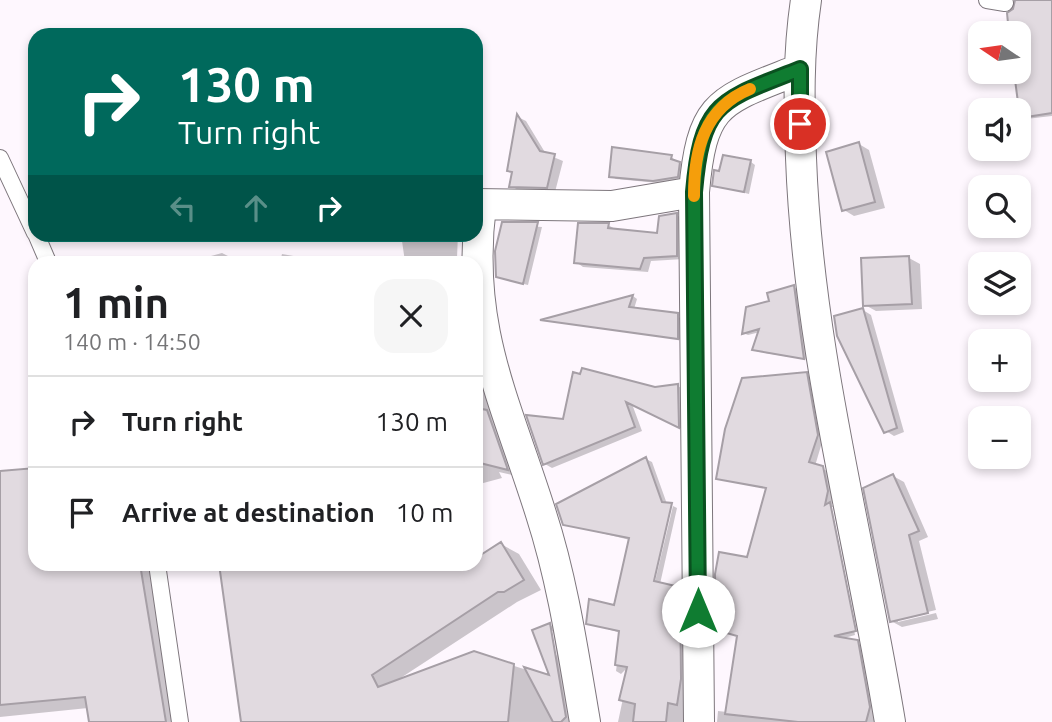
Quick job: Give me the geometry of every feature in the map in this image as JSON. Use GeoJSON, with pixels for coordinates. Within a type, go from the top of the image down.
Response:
{"type":"FeatureCollection","features":[{"type":"Feature","properties":{"kind":"street"},"geometry":{"type":"LineString","coordinates":[[806,0],[800,69],[807,265],[825,384],[890,722]]}},
{"type":"Feature","properties":{"kind":"street"},"geometry":{"type":"LineString","coordinates":[[699,722],[694,192],[698,149],[705,127],[718,108],[740,93],[800,69]]}},
{"type":"Feature","properties":{"kind":"street"},"geometry":{"type":"LineString","coordinates":[[483,204],[612,206],[694,192]]}},
{"type":"Feature","properties":{"kind":"street"},"geometry":{"type":"LineString","coordinates":[[483,330],[503,409],[542,516],[557,573],[585,722]]}},
{"type":"Feature","properties":{"kind":"lane"},"geometry":{"type":"LineString","coordinates":[[987,0],[1006,3]]}},
{"type":"Feature","properties":{"kind":"lane"},"geometry":{"type":"LineString","coordinates":[[0,158],[28,219]]}},
{"type":"Feature","properties":{"kind":"lane"},"geometry":{"type":"LineString","coordinates":[[158,571],[180,722]]}},
{"type":"Feature","properties":{"kind":"building"},"geometry":{"type":"Polygon","coordinates":[[[1015,0],[1052,0],[1052,113],[1031,116],[1031,98],[1017,98],[1016,84],[1031,84],[1031,21],[1008,21],[1007,13],[1013,9],[1015,0]]]}},
{"type":"Feature","properties":{"kind":"building"},"geometry":{"type":"Polygon","coordinates":[[[517,114],[540,151],[555,154],[547,188],[509,187],[512,172],[507,171],[517,114]]]}},
{"type":"Feature","properties":{"kind":"building"},"geometry":{"type":"Polygon","coordinates":[[[859,142],[875,202],[842,211],[826,152],[859,142]]]}},
{"type":"Feature","properties":{"kind":"building"},"geometry":{"type":"Polygon","coordinates":[[[612,147],[672,155],[671,159],[680,162],[678,177],[653,181],[609,177],[612,147]]]}},
{"type":"Feature","properties":{"kind":"building"},"geometry":{"type":"Polygon","coordinates":[[[723,155],[751,160],[744,192],[712,186],[714,170],[719,171],[723,155]]]}},
{"type":"Feature","properties":{"kind":"building"},"geometry":{"type":"Polygon","coordinates":[[[677,213],[677,256],[644,258],[640,269],[574,263],[578,223],[609,223],[608,228],[657,233],[659,216],[677,213]]]}},
{"type":"Feature","properties":{"kind":"building"},"geometry":{"type":"Polygon","coordinates":[[[502,222],[538,222],[523,284],[496,277],[495,251],[502,222]]]}},
{"type":"Feature","properties":{"kind":"building"},"geometry":{"type":"Polygon","coordinates":[[[909,256],[912,304],[863,306],[861,258],[909,256]]]}},
{"type":"Feature","properties":{"kind":"building"},"geometry":{"type":"Polygon","coordinates":[[[794,285],[804,359],[752,350],[759,329],[742,334],[746,307],[769,301],[767,293],[794,285]]]}},
{"type":"Feature","properties":{"kind":"building"},"geometry":{"type":"Polygon","coordinates":[[[633,295],[629,307],[678,313],[678,339],[540,320],[633,295]]]}},
{"type":"Feature","properties":{"kind":"building"},"geometry":{"type":"Polygon","coordinates":[[[863,308],[897,428],[884,433],[837,336],[834,316],[863,308]]]}},
{"type":"Feature","properties":{"kind":"building"},"geometry":{"type":"Polygon","coordinates":[[[582,368],[655,387],[678,384],[679,428],[626,402],[635,427],[543,465],[526,415],[563,419],[573,372],[580,374],[582,368]]]}},
{"type":"Feature","properties":{"kind":"building"},"geometry":{"type":"Polygon","coordinates":[[[807,372],[818,435],[809,462],[823,466],[828,491],[825,505],[830,502],[856,631],[834,636],[858,640],[870,707],[866,722],[798,722],[725,714],[737,636],[716,630],[715,574],[719,552],[747,557],[766,488],[716,479],[725,429],[742,378],[807,372]]]}},
{"type":"Feature","properties":{"kind":"building"},"geometry":{"type":"Polygon","coordinates":[[[483,409],[487,410],[508,470],[483,464],[483,409]]]}},
{"type":"Feature","properties":{"kind":"building"},"geometry":{"type":"Polygon","coordinates":[[[646,457],[662,502],[672,503],[654,581],[680,587],[681,679],[677,705],[668,703],[666,722],[633,722],[635,704],[619,700],[627,667],[615,665],[619,631],[586,624],[589,599],[614,605],[629,538],[563,525],[556,504],[646,457]]]}},
{"type":"Feature","properties":{"kind":"building"},"geometry":{"type":"Polygon","coordinates":[[[28,469],[28,571],[141,571],[166,722],[89,722],[85,697],[0,705],[0,471],[28,469]]]}},
{"type":"Feature","properties":{"kind":"building"},"geometry":{"type":"Polygon","coordinates":[[[893,474],[919,531],[909,535],[928,613],[890,622],[863,488],[893,474]]]}},
{"type":"Feature","properties":{"kind":"building"},"geometry":{"type":"Polygon","coordinates":[[[501,542],[524,580],[504,592],[498,592],[372,675],[378,687],[474,651],[514,664],[508,722],[241,722],[220,571],[483,571],[483,554],[501,542]]]}},
{"type":"Feature","properties":{"kind":"building"},"geometry":{"type":"Polygon","coordinates":[[[550,623],[566,717],[561,722],[553,722],[524,667],[549,675],[532,630],[550,623]]]}},
{"type":"Feature","properties":{"kind":"slow traffic"},"geometry":{"type":"LineString","coordinates":[[694,196],[698,149],[705,127],[718,108],[750,89]]}},
{"type":"Feature","properties":{"kind":"route"},"geometry":{"type":"LineString","coordinates":[[698,611],[698,333],[694,192],[698,149],[705,127],[718,108],[740,93],[800,69],[800,124]]}}]}
